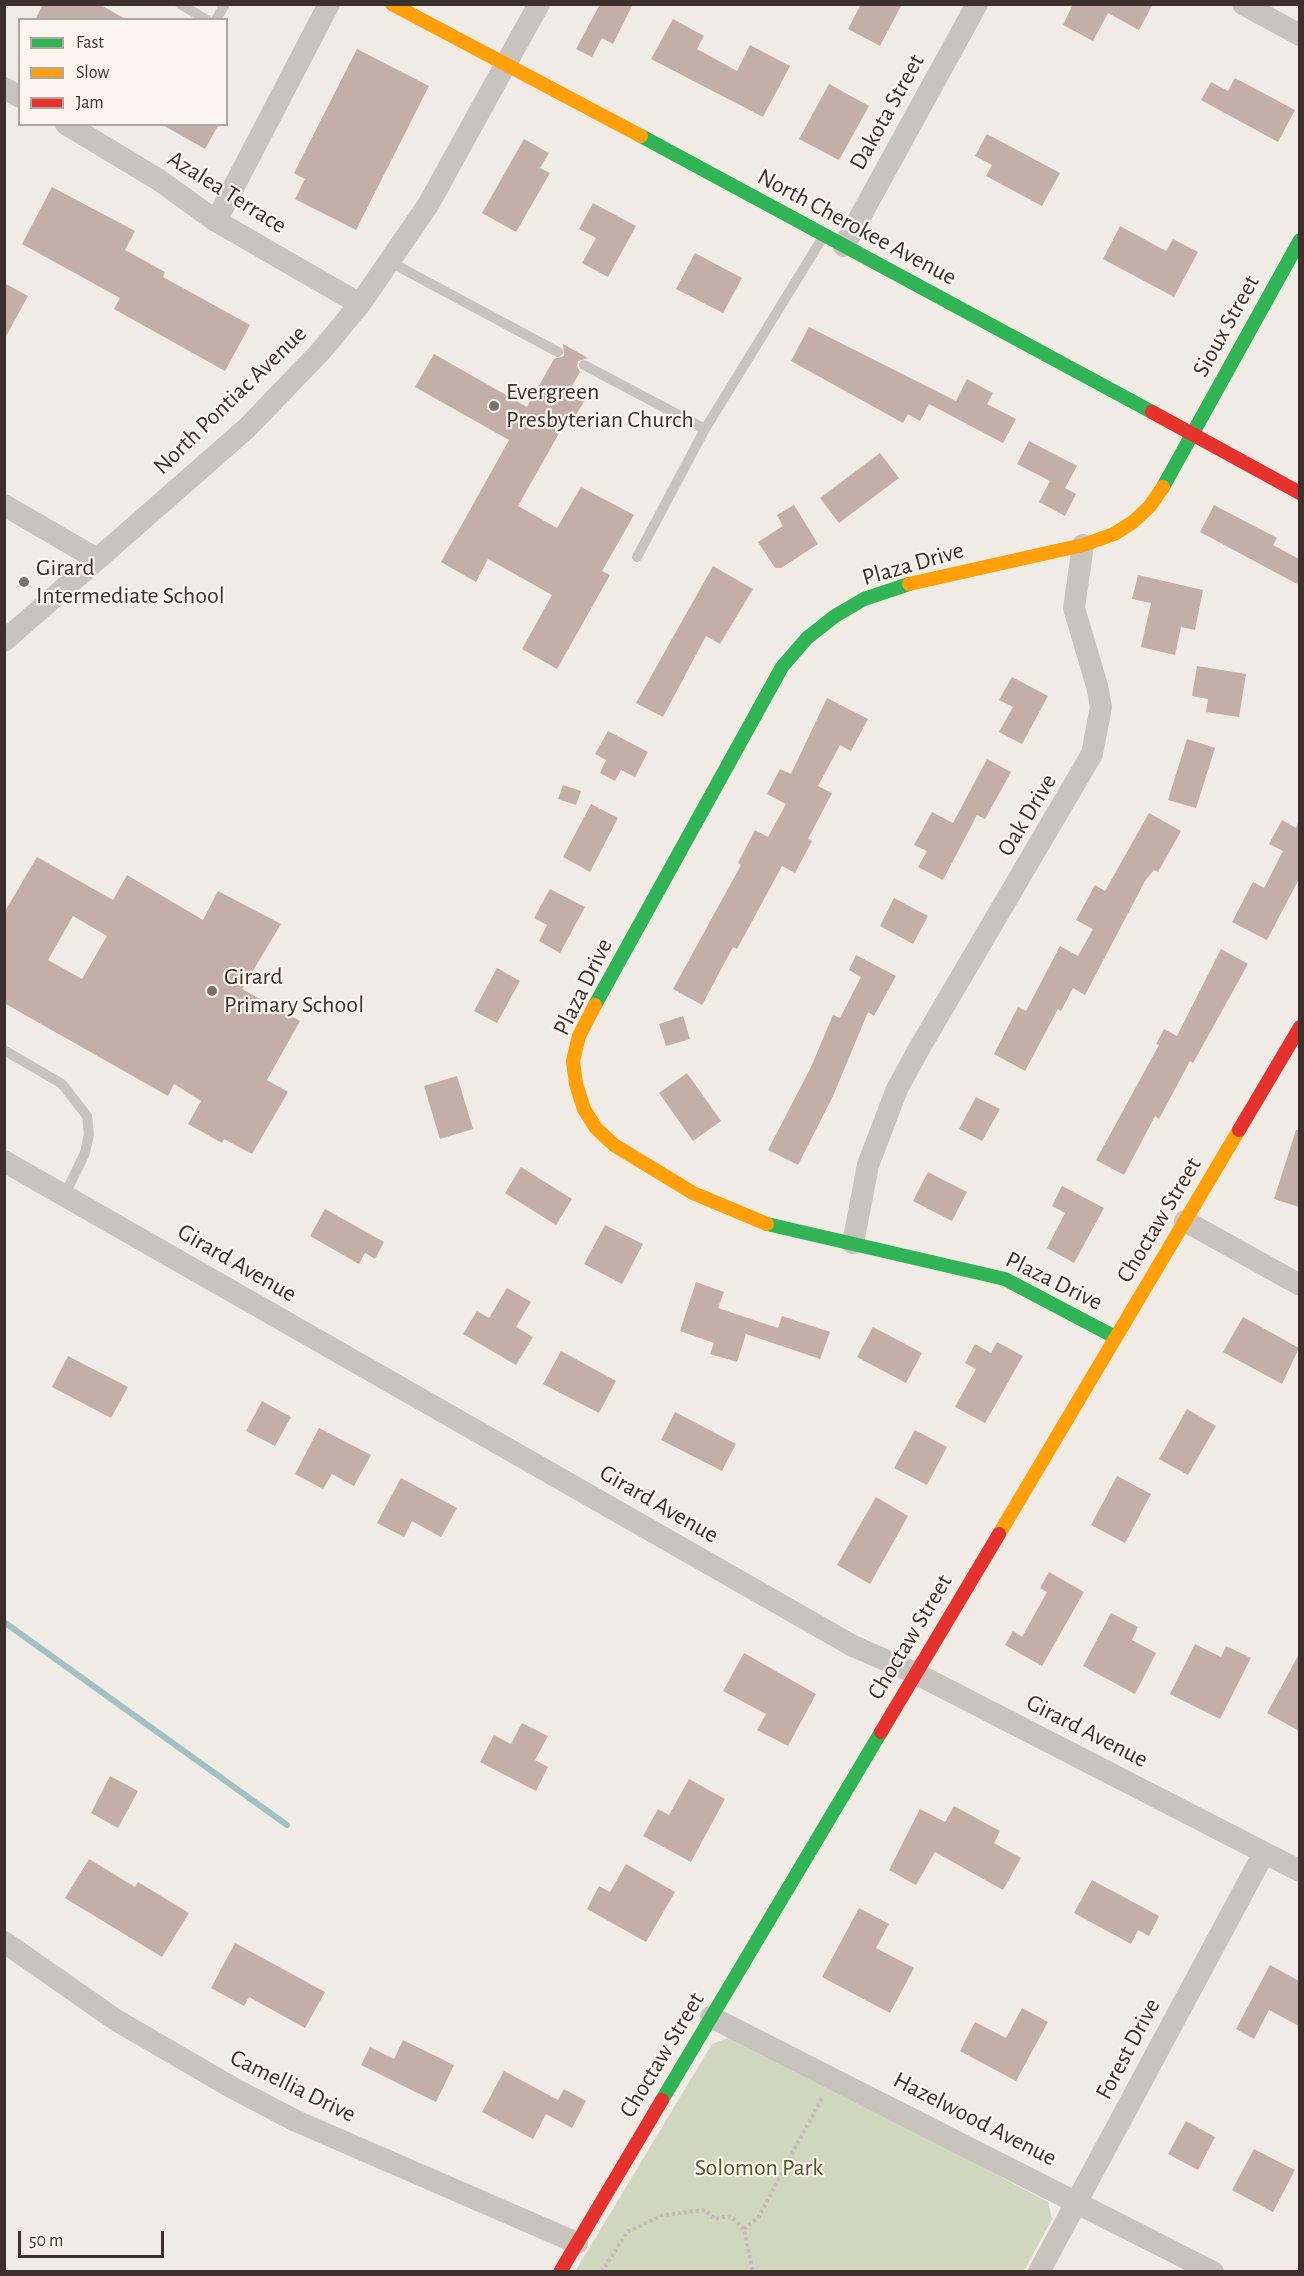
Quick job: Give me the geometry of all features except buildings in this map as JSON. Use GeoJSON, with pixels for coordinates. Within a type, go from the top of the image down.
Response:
{"type":"FeatureCollection","features":[{"type":"Feature","properties":{"kind":"street"},"geometry":{"type":"LineString","coordinates":[[216,221],[330,4]]}},
{"type":"Feature","properties":{"kind":"street","name":"North Cherokee Avenue"},"geometry":{"type":"LineString","coordinates":[[392,4],[835,240],[1299,493]]}},
{"type":"Feature","properties":{"kind":"street","name":"North Pontiac Avenue"},"geometry":{"type":"LineString","coordinates":[[4,641],[247,428],[321,351],[360,304],[428,205],[539,4]]}},
{"type":"Feature","properties":{"kind":"street","name":"Dakota Street"},"geometry":{"type":"LineString","coordinates":[[835,240],[977,4]]}},
{"type":"Feature","properties":{"kind":"street"},"geometry":{"type":"LineString","coordinates":[[1243,4],[1299,36]]}},
{"type":"Feature","properties":{"kind":"street"},"geometry":{"type":"LineString","coordinates":[[4,88],[18,96]]}},
{"type":"Feature","properties":{"kind":"street","name":"Azalea Terrace"},"geometry":{"type":"LineString","coordinates":[[69,126],[159,180],[216,221],[360,304]]}},
{"type":"Feature","properties":{"kind":"street","name":"Sioux Street"},"geometry":{"type":"LineString","coordinates":[[1191,434],[1299,240]]}},
{"type":"Feature","properties":{"kind":"street"},"geometry":{"type":"LineString","coordinates":[[1083,545],[1114,534],[1133,522],[1150,506],[1191,434]]}},
{"type":"Feature","properties":{"kind":"street"},"geometry":{"type":"LineString","coordinates":[[4,505],[97,559]]}},
{"type":"Feature","properties":{"kind":"street","name":"Oak Drive"},"geometry":{"type":"LineString","coordinates":[[853,1243],[868,1165],[897,1089],[1092,754],[1101,707],[1095,676],[1074,608],[1083,545]]}},
{"type":"Feature","properties":{"kind":"street","name":"Plaza Drive"},"geometry":{"type":"LineString","coordinates":[[1083,545],[895,587],[864,599],[834,616],[807,638],[782,667],[579,1036],[573,1061],[581,1101],[596,1128],[614,1145],[693,1193],[724,1208],[767,1224],[1005,1279],[1034,1292],[1115,1337]]}},
{"type":"Feature","properties":{"kind":"street","name":"Choctaw Street"},"geometry":{"type":"LineString","coordinates":[[560,2271],[1299,1026]]}},
{"type":"Feature","properties":{"kind":"street","name":"Girard Avenue"},"geometry":{"type":"LineString","coordinates":[[4,1161],[843,1640],[915,1673],[1299,1871]]}},
{"type":"Feature","properties":{"kind":"street"},"geometry":{"type":"LineString","coordinates":[[1185,1221],[1299,1285]]}},
{"type":"Feature","properties":{"kind":"street","name":"Forest Drive"},"geometry":{"type":"LineString","coordinates":[[1039,2271],[1264,1853]]}},
{"type":"Feature","properties":{"kind":"street","name":"Camellia Drive"},"geometry":{"type":"LineString","coordinates":[[4,1942],[116,2020],[296,2121],[577,2243]]}},
{"type":"Feature","properties":{"kind":"street","name":"Hazelwood Avenue"},"geometry":{"type":"LineString","coordinates":[[711,2017],[1213,2271]]}},
{"type":"Feature","properties":{"kind":"lane"},"geometry":{"type":"LineString","coordinates":[[180,4],[204,18]]}},
{"type":"Feature","properties":{"kind":"lane"},"geometry":{"type":"LineString","coordinates":[[217,18],[225,4]]}},
{"type":"Feature","properties":{"kind":"lane"},"geometry":{"type":"LineString","coordinates":[[636,557],[705,429],[835,240]]}},
{"type":"Feature","properties":{"kind":"lane"},"geometry":{"type":"LineString","coordinates":[[390,262],[558,352]]}},
{"type":"Feature","properties":{"kind":"lane"},"geometry":{"type":"LineString","coordinates":[[584,365],[705,429]]}},
{"type":"Feature","properties":{"kind":"lane"},"geometry":{"type":"LineString","coordinates":[[4,1050],[62,1084],[76,1098],[87,1116],[89,1134],[85,1153],[64,1196]]}},
{"type":"Feature","properties":{"kind":"path"},"geometry":{"type":"LineString","coordinates":[[814,2091],[831,2099]]}},
{"type":"Feature","properties":{"kind":"path"},"geometry":{"type":"LineString","coordinates":[[744,2229],[758,2218],[823,2096]]}},
{"type":"Feature","properties":{"kind":"path"},"geometry":{"type":"LineString","coordinates":[[602,2271],[627,2232],[663,2215],[705,2210],[714,2219],[730,2216],[744,2229],[753,2271]]}},
{"type":"Feature","properties":{"kind":"green space","name":"Solomon Park"},"geometry":{"type":"Polygon","coordinates":[[[728,2038],[864,2104],[1048,2202],[1052,2219],[1024,2271],[575,2272],[712,2044],[728,2038]]]}},
{"type":"Feature","properties":{"kind":"waterway"},"geometry":{"type":"LineString","coordinates":[[4,1622],[287,1825]]}},
{"type":"Feature","properties":{"kind":"traffic: fast"},"geometry":{"type":"LineString","coordinates":[[641,136],[1152,412]]}},
{"type":"Feature","properties":{"kind":"traffic: fast"},"geometry":{"type":"LineString","coordinates":[[1163,487],[1300,240]]}},
{"type":"Feature","properties":{"kind":"traffic: fast"},"geometry":{"type":"LineString","coordinates":[[595,1005],[782,667],[807,638],[835,616],[864,599],[909,584]]}},
{"type":"Feature","properties":{"kind":"traffic: fast"},"geometry":{"type":"LineString","coordinates":[[767,1224],[1005,1279],[1115,1337]]}},
{"type":"Feature","properties":{"kind":"traffic: fast"},"geometry":{"type":"LineString","coordinates":[[662,2100],[881,1732]]}},
{"type":"Feature","properties":{"kind":"traffic: slow"},"geometry":{"type":"LineString","coordinates":[[392,4],[641,136]]}},
{"type":"Feature","properties":{"kind":"traffic: slow"},"geometry":{"type":"LineString","coordinates":[[909,584],[1083,545],[1114,534],[1133,522],[1150,506],[1163,487]]}},
{"type":"Feature","properties":{"kind":"traffic: slow"},"geometry":{"type":"LineString","coordinates":[[595,1005],[579,1036],[573,1061],[576,1084],[584,1109],[596,1128],[614,1145],[693,1193],[767,1224]]}},
{"type":"Feature","properties":{"kind":"traffic: slow"},"geometry":{"type":"LineString","coordinates":[[999,1534],[1239,1130]]}},
{"type":"Feature","properties":{"kind":"traffic: jam"},"geometry":{"type":"LineString","coordinates":[[1152,412],[1300,493]]}},
{"type":"Feature","properties":{"kind":"traffic: jam"},"geometry":{"type":"LineString","coordinates":[[1239,1130],[1300,1027]]}},
{"type":"Feature","properties":{"kind":"traffic: jam"},"geometry":{"type":"LineString","coordinates":[[881,1732],[999,1534]]}},
{"type":"Feature","properties":{"kind":"traffic: jam"},"geometry":{"type":"LineString","coordinates":[[560,2272],[662,2100]]}},
{"type":"Feature","properties":{"kind":"place","name":"Evergreen Presbyterian Church"},"geometry":{"type":"Point","coordinates":[494,406]}},
{"type":"Feature","properties":{"kind":"place","name":"Girard Intermediate School"},"geometry":{"type":"Point","coordinates":[24,582]}},
{"type":"Feature","properties":{"kind":"place","name":"Girard Primary School"},"geometry":{"type":"Point","coordinates":[212,991]}}]}
